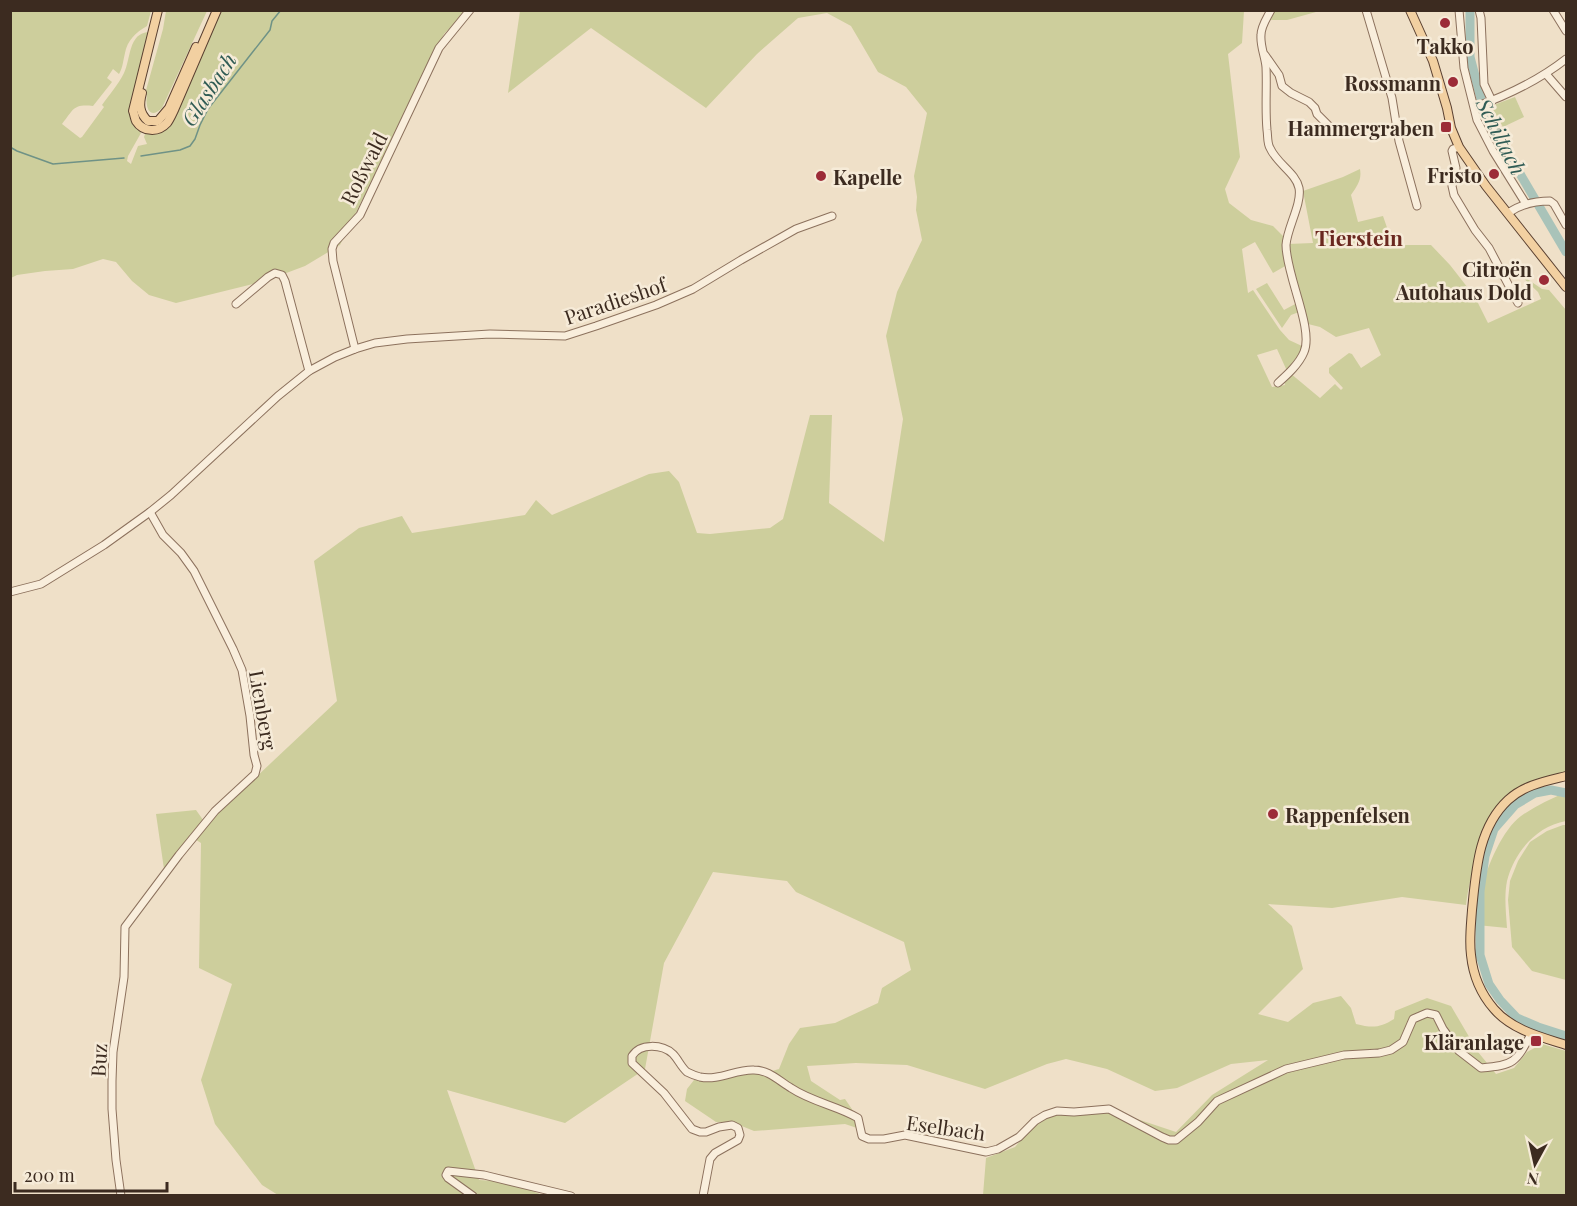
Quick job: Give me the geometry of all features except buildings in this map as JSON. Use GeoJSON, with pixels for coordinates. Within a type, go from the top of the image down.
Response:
{"type":"FeatureCollection","features":[{"type":"Feature","properties":{"kind":"main road"},"geometry":{"type":"LineString","coordinates":[[158,10],[133,111],[136,121],[149,130],[155,130],[168,122],[217,10]]}},
{"type":"Feature","properties":{"kind":"main road"},"geometry":{"type":"LineString","coordinates":[[163,10],[141,98],[141,111],[148,121],[158,121],[169,108],[212,10]]}},
{"type":"Feature","properties":{"kind":"main road"},"geometry":{"type":"LineString","coordinates":[[1410,10],[1433,61],[1451,128],[1459,147],[1481,179],[1566,287]]}},
{"type":"Feature","properties":{"kind":"main road"},"geometry":{"type":"LineString","coordinates":[[1566,776],[1544,781],[1522,790],[1500,808],[1483,842],[1475,880],[1470,942],[1473,968],[1478,985],[1494,1010],[1510,1023],[1531,1034],[1566,1045]]}},
{"type":"Feature","properties":{"kind":"street","name":"Roßwald"},"geometry":{"type":"LineString","coordinates":[[356,349],[333,261],[334,243],[360,215],[439,48],[470,10]]}},
{"type":"Feature","properties":{"kind":"street"},"geometry":{"type":"LineString","coordinates":[[1271,10],[1263,24],[1261,35],[1265,54],[1268,146],[1274,157],[1293,176],[1299,187],[1297,204],[1287,237],[1286,253],[1307,338],[1303,354],[1294,368],[1278,383]]}},
{"type":"Feature","properties":{"kind":"street"},"geometry":{"type":"LineString","coordinates":[[1366,10],[1392,98],[1399,141],[1417,206]]}},
{"type":"Feature","properties":{"kind":"street"},"geometry":{"type":"LineString","coordinates":[[1459,10],[1464,68],[1469,91],[1483,104]]}},
{"type":"Feature","properties":{"kind":"street"},"geometry":{"type":"LineString","coordinates":[[1479,10],[1484,84],[1483,104]]}},
{"type":"Feature","properties":{"kind":"street"},"geometry":{"type":"LineString","coordinates":[[1553,10],[1566,31]]}},
{"type":"Feature","properties":{"kind":"street"},"geometry":{"type":"LineString","coordinates":[[1265,54],[1279,75],[1282,86],[1310,102],[1317,114],[1334,130]]}},
{"type":"Feature","properties":{"kind":"street"},"geometry":{"type":"LineString","coordinates":[[1528,203],[1493,151],[1474,110],[1518,90],[1566,59]]}},
{"type":"Feature","properties":{"kind":"street"},"geometry":{"type":"LineString","coordinates":[[1546,74],[1566,97]]}},
{"type":"Feature","properties":{"kind":"street"},"geometry":{"type":"LineString","coordinates":[[1459,147],[1452,151],[1456,168],[1452,189],[1466,215],[1489,248],[1518,303]]}},
{"type":"Feature","properties":{"kind":"street"},"geometry":{"type":"LineString","coordinates":[[1508,213],[1528,203],[1550,201],[1566,225]]}},
{"type":"Feature","properties":{"kind":"street","name":"Paradieshof"},"geometry":{"type":"LineString","coordinates":[[356,349],[375,343],[466,335],[565,336],[636,312],[693,289],[796,229],[832,216]]}},
{"type":"Feature","properties":{"kind":"street"},"geometry":{"type":"LineString","coordinates":[[236,303],[268,277],[275,273],[282,275],[309,371]]}},
{"type":"Feature","properties":{"kind":"street"},"geometry":{"type":"LineString","coordinates":[[10,592],[41,584],[104,545],[171,495],[278,396],[309,371],[356,349]]}},
{"type":"Feature","properties":{"kind":"street","name":"Lienberg"},"geometry":{"type":"LineString","coordinates":[[125,927],[215,811],[255,774],[257,766],[242,670],[194,571],[181,553],[163,535],[150,512]]}},
{"type":"Feature","properties":{"kind":"street","name":"Buz"},"geometry":{"type":"LineString","coordinates":[[121,1196],[112,1109],[112,1081],[113,1052],[124,977],[125,927]]}},
{"type":"Feature","properties":{"kind":"street","name":"Eselbach"},"geometry":{"type":"LineString","coordinates":[[704,1196],[708,1164],[712,1156],[738,1140],[740,1131],[732,1125],[706,1132],[692,1129],[664,1093],[632,1063],[632,1056],[639,1048],[654,1046],[667,1049],[687,1072],[702,1077],[717,1077],[752,1070],[770,1073],[792,1089],[858,1118],[862,1136],[869,1139],[905,1135],[986,1152],[998,1149],[1019,1137],[1045,1115],[1057,1111],[1109,1109],[1162,1137],[1176,1140],[1198,1122],[1217,1101],[1286,1069],[1344,1055],[1391,1050],[1403,1042],[1413,1019],[1427,1013],[1436,1015],[1459,1052],[1481,1068],[1504,1066],[1513,1062],[1520,1055],[1531,1034]]}},
{"type":"Feature","properties":{"kind":"street"},"geometry":{"type":"LineString","coordinates":[[473,1196],[448,1178],[446,1174],[448,1171],[484,1175],[571,1196]]}},
{"type":"Feature","properties":{"kind":"green space"},"geometry":{"type":"Polygon","coordinates":[[[11,11],[151,11],[147,26],[130,41],[119,74],[113,69],[107,78],[112,82],[93,106],[81,106],[74,109],[62,124],[80,138],[82,137],[122,77],[137,37],[149,32],[130,110],[132,121],[141,133],[128,156],[127,161],[131,164],[138,146],[147,144],[144,137],[146,133],[160,133],[170,125],[221,11],[466,11],[444,34],[340,245],[305,266],[265,281],[176,303],[149,295],[132,281],[116,262],[103,259],[73,269],[17,275],[11,278],[11,11]]]}},
{"type":"Feature","properties":{"kind":"green space"},"geometry":{"type":"Polygon","coordinates":[[[166,11],[207,11],[162,108],[154,113],[149,110],[145,94],[166,11]]]}},
{"type":"Feature","properties":{"kind":"green space"},"geometry":{"type":"Polygon","coordinates":[[[520,11],[1244,11],[1242,43],[1228,54],[1240,157],[1225,189],[1229,203],[1251,220],[1273,226],[1285,238],[1287,265],[1273,273],[1255,242],[1242,249],[1248,293],[1253,290],[1280,330],[1289,340],[1303,348],[1287,371],[1277,349],[1257,355],[1272,387],[1285,385],[1284,381],[1290,373],[1320,398],[1335,384],[1341,390],[1343,388],[1329,373],[1329,368],[1349,353],[1361,368],[1381,355],[1369,328],[1336,337],[1305,321],[1288,244],[1313,243],[1303,191],[1360,169],[1360,180],[1351,195],[1358,222],[1383,216],[1393,245],[1431,245],[1475,297],[1488,323],[1541,299],[1538,292],[1517,272],[1542,289],[1549,290],[1566,310],[1566,776],[1514,803],[1499,817],[1491,828],[1474,866],[1466,905],[1402,897],[1332,908],[1268,904],[1292,926],[1303,969],[1258,1014],[1288,1022],[1313,1003],[1341,996],[1351,1008],[1356,1024],[1376,1026],[1394,1019],[1395,1011],[1427,998],[1451,1006],[1478,1052],[1496,1074],[1514,1068],[1527,1052],[1542,1044],[1566,1051],[1566,1195],[983,1195],[986,1158],[1015,1147],[1045,1113],[1113,1111],[1176,1132],[1212,1095],[1268,1060],[1231,1064],[1177,1088],[1155,1091],[1107,1069],[1066,1059],[1047,1064],[985,1089],[907,1065],[856,1063],[807,1066],[811,1081],[840,1100],[845,1099],[858,1118],[857,1128],[845,1124],[754,1131],[732,1122],[716,1122],[685,1101],[687,1089],[694,1080],[751,1072],[765,1073],[779,1069],[789,1044],[800,1028],[835,1023],[878,1003],[882,988],[911,970],[904,942],[796,892],[787,881],[713,872],[664,963],[645,1069],[565,1123],[447,1090],[479,1180],[511,1182],[542,1195],[278,1195],[262,1185],[215,1124],[201,1080],[232,984],[199,968],[201,843],[190,836],[164,869],[156,814],[196,810],[206,824],[337,701],[314,561],[359,528],[402,516],[412,533],[525,515],[536,500],[552,515],[649,474],[669,471],[679,482],[697,533],[710,534],[770,528],[783,519],[810,415],[832,415],[829,503],[884,542],[903,419],[886,336],[897,292],[922,240],[916,210],[914,176],[927,113],[906,87],[878,72],[851,26],[827,13],[798,18],[757,54],[706,108],[591,28],[508,93],[520,11]]]}},
{"type":"Feature","properties":{"kind":"green space"},"geometry":{"type":"Polygon","coordinates":[[[1273,11],[1317,11],[1287,20],[1270,20],[1273,11]]]}},
{"type":"Feature","properties":{"kind":"green space"},"geometry":{"type":"Polygon","coordinates":[[[1515,97],[1524,117],[1503,127],[1491,106],[1515,97]]]}},
{"type":"Feature","properties":{"kind":"green space"},"geometry":{"type":"Polygon","coordinates":[[[1267,283],[1284,310],[1297,303],[1299,312],[1291,315],[1282,328],[1256,289],[1267,283]]]}},
{"type":"Feature","properties":{"kind":"green space"},"geometry":{"type":"Polygon","coordinates":[[[1566,792],[1566,821],[1545,829],[1528,842],[1510,871],[1506,893],[1507,928],[1477,925],[1484,879],[1508,830],[1526,812],[1566,792]]]}},
{"type":"Feature","properties":{"kind":"green space"},"geometry":{"type":"Polygon","coordinates":[[[1566,825],[1566,980],[1532,971],[1512,947],[1508,900],[1510,881],[1518,861],[1530,842],[1547,831],[1566,825]]]}},
{"type":"Feature","properties":{"kind":"waterway","name":"Glasbach"},"geometry":{"type":"LineString","coordinates":[[141,156],[180,150],[190,146],[208,109],[270,30],[272,21],[281,10]]}},
{"type":"Feature","properties":{"kind":"waterway","name":"Schiltach"},"geometry":{"type":"LineString","coordinates":[[1470,10],[1470,57],[1489,121],[1566,252]]}},
{"type":"Feature","properties":{"kind":"waterway","name":"Glasbach"},"geometry":{"type":"LineString","coordinates":[[10,147],[53,164],[124,158]]}},
{"type":"Feature","properties":{"kind":"waterway","name":"Schiltach"},"geometry":{"type":"LineString","coordinates":[[1566,793],[1551,790],[1535,793],[1515,805],[1494,829],[1485,856],[1480,891],[1480,955],[1489,984],[1517,1018],[1566,1036]]}},
{"type":"Feature","properties":{"kind":"place","name":"Takko"},"geometry":{"type":"Point","coordinates":[1445,23]}},
{"type":"Feature","properties":{"kind":"place","name":"Rossmann"},"geometry":{"type":"Point","coordinates":[1453,82]}},
{"type":"Feature","properties":{"kind":"place","name":"Hammergraben"},"geometry":{"type":"Point","coordinates":[1446,127]}},
{"type":"Feature","properties":{"kind":"place","name":"Fristo"},"geometry":{"type":"Point","coordinates":[1494,174]}},
{"type":"Feature","properties":{"kind":"place","name":"Kapelle"},"geometry":{"type":"Point","coordinates":[821,176]}},
{"type":"Feature","properties":{"kind":"place","name":"Citroën Autohaus Dold"},"geometry":{"type":"Point","coordinates":[1544,280]}},
{"type":"Feature","properties":{"kind":"place","name":"Rappenfelsen"},"geometry":{"type":"Point","coordinates":[1273,814]}},
{"type":"Feature","properties":{"kind":"place","name":"Kläranlage"},"geometry":{"type":"Point","coordinates":[1536,1041]}},
{"type":"Feature","properties":{"kind":"district","name":"Tierstein"},"geometry":{"type":"Point","coordinates":[1359,237]}}]}
